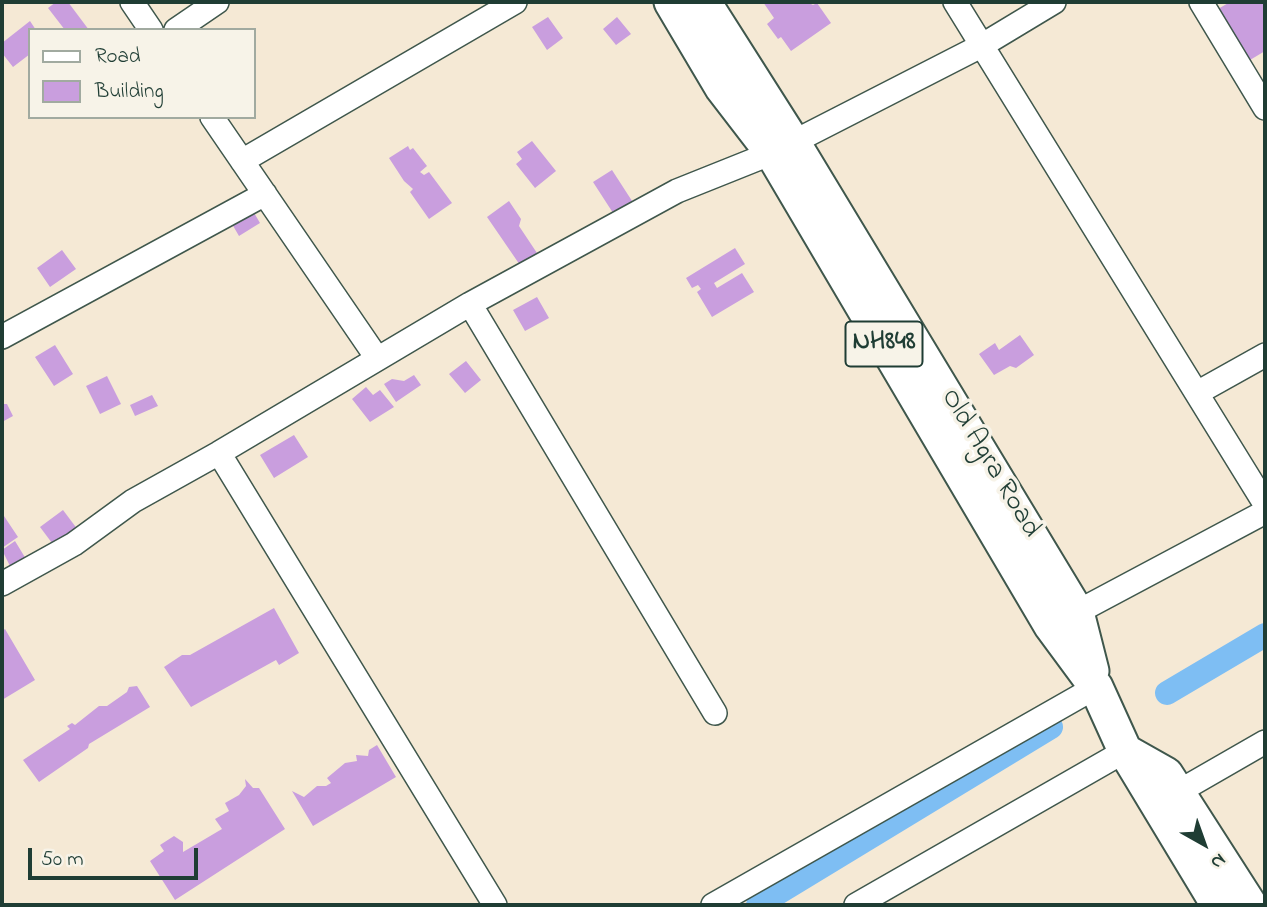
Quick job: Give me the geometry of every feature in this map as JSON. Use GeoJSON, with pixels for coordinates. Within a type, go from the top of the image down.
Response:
{"type":"FeatureCollection","features":[{"type":"Feature","properties":{"kind":"highway","name":"NH848"},"geometry":{"type":"LineString","coordinates":[[671,2],[722,88],[782,148]]}},
{"type":"Feature","properties":{"kind":"highway","name":"NH848"},"geometry":{"type":"LineString","coordinates":[[704,2],[782,148],[1064,619],[1125,751],[1166,796],[1250,905]]}},
{"type":"Feature","properties":{"kind":"highway","name":"NH848"},"geometry":{"type":"LineString","coordinates":[[1166,796],[1218,905]]}},
{"type":"Feature","properties":{"kind":"street"},"geometry":{"type":"LineString","coordinates":[[132,2],[151,28]]}},
{"type":"Feature","properties":{"kind":"street"},"geometry":{"type":"LineString","coordinates":[[179,28],[217,2]]}},
{"type":"Feature","properties":{"kind":"street"},"geometry":{"type":"LineString","coordinates":[[242,161],[515,2]]}},
{"type":"Feature","properties":{"kind":"street"},"geometry":{"type":"LineString","coordinates":[[955,2],[1265,504]]}},
{"type":"Feature","properties":{"kind":"street"},"geometry":{"type":"LineString","coordinates":[[2,584],[74,544],[133,502],[470,304],[677,191],[782,148],[981,46],[1054,2]]}},
{"type":"Feature","properties":{"kind":"street"},"geometry":{"type":"LineString","coordinates":[[1201,2],[1265,108]]}},
{"type":"Feature","properties":{"kind":"street"},"geometry":{"type":"LineString","coordinates":[[213,119],[377,358]]}},
{"type":"Feature","properties":{"kind":"street"},"geometry":{"type":"LineString","coordinates":[[2,337],[265,194]]}},
{"type":"Feature","properties":{"kind":"street"},"geometry":{"type":"LineString","coordinates":[[470,304],[715,713]]}},
{"type":"Feature","properties":{"kind":"street"},"geometry":{"type":"LineString","coordinates":[[1196,393],[1265,355]]}},
{"type":"Feature","properties":{"kind":"street"},"geometry":{"type":"LineString","coordinates":[[219,453],[495,905]]}},
{"type":"Feature","properties":{"kind":"street"},"geometry":{"type":"LineString","coordinates":[[1064,619],[1265,512]]}},
{"type":"Feature","properties":{"kind":"street"},"geometry":{"type":"LineString","coordinates":[[713,905],[1096,687]]}},
{"type":"Feature","properties":{"kind":"street"},"geometry":{"type":"LineString","coordinates":[[1166,796],[1265,742]]}},
{"type":"Feature","properties":{"kind":"street"},"geometry":{"type":"LineString","coordinates":[[856,905],[1125,751]]}},
{"type":"Feature","properties":{"kind":"building"},"geometry":{"type":"Polygon","coordinates":[[[56,2],[68,2],[88,28],[63,28],[48,8],[56,2]]]}},
{"type":"Feature","properties":{"kind":"building"},"geometry":{"type":"Polygon","coordinates":[[[763,2],[814,2],[811,4],[817,3],[831,23],[791,51],[767,24],[774,18],[763,2]]]}},
{"type":"Feature","properties":{"kind":"building"},"geometry":{"type":"Polygon","coordinates":[[[1230,2],[1265,2],[1265,51],[1250,60],[1218,9],[1230,2]]]}},
{"type":"Feature","properties":{"kind":"building"},"geometry":{"type":"Polygon","coordinates":[[[548,17],[563,38],[547,50],[532,27],[548,17]]]}},
{"type":"Feature","properties":{"kind":"building"},"geometry":{"type":"Polygon","coordinates":[[[617,17],[631,34],[616,45],[603,29],[617,17]]]}},
{"type":"Feature","properties":{"kind":"building"},"geometry":{"type":"Polygon","coordinates":[[[30,21],[35,28],[28,28],[28,56],[13,67],[2,53],[2,43],[30,21]]]}},
{"type":"Feature","properties":{"kind":"building"},"geometry":{"type":"Polygon","coordinates":[[[532,141],[556,171],[535,188],[516,164],[522,159],[517,152],[532,141]]]}},
{"type":"Feature","properties":{"kind":"building"},"geometry":{"type":"Polygon","coordinates":[[[408,146],[410,150],[413,148],[427,166],[420,172],[424,175],[429,172],[452,203],[429,219],[410,192],[413,189],[404,181],[389,158],[408,146]]]}},
{"type":"Feature","properties":{"kind":"building"},"geometry":{"type":"Polygon","coordinates":[[[612,170],[634,204],[615,216],[593,182],[612,170]]]}},
{"type":"Feature","properties":{"kind":"building"},"geometry":{"type":"Polygon","coordinates":[[[509,201],[521,219],[519,226],[539,256],[522,268],[487,217],[509,201]]]}},
{"type":"Feature","properties":{"kind":"building"},"geometry":{"type":"Polygon","coordinates":[[[253,211],[260,223],[239,236],[232,224],[253,211]]]}},
{"type":"Feature","properties":{"kind":"building"},"geometry":{"type":"Polygon","coordinates":[[[735,248],[745,264],[714,283],[717,288],[742,273],[754,292],[712,317],[697,292],[701,289],[698,285],[692,288],[686,278],[735,248]]]}},
{"type":"Feature","properties":{"kind":"building"},"geometry":{"type":"Polygon","coordinates":[[[62,250],[76,269],[50,287],[37,268],[62,250]]]}},
{"type":"Feature","properties":{"kind":"building"},"geometry":{"type":"Polygon","coordinates":[[[537,297],[549,318],[525,331],[513,310],[537,297]]]}},
{"type":"Feature","properties":{"kind":"building"},"geometry":{"type":"Polygon","coordinates":[[[1020,335],[1034,355],[1016,368],[1010,366],[994,375],[979,354],[995,343],[999,350],[1020,335]]]}},
{"type":"Feature","properties":{"kind":"building"},"geometry":{"type":"Polygon","coordinates":[[[55,345],[73,374],[54,386],[35,357],[55,345]]]}},
{"type":"Feature","properties":{"kind":"building"},"geometry":{"type":"Polygon","coordinates":[[[466,361],[481,380],[465,393],[449,374],[466,361]]]}},
{"type":"Feature","properties":{"kind":"building"},"geometry":{"type":"Polygon","coordinates":[[[414,375],[421,385],[396,402],[384,384],[392,379],[404,381],[414,375]]]}},
{"type":"Feature","properties":{"kind":"building"},"geometry":{"type":"Polygon","coordinates":[[[107,376],[121,404],[100,414],[86,386],[107,376]]]}},
{"type":"Feature","properties":{"kind":"building"},"geometry":{"type":"Polygon","coordinates":[[[366,387],[373,395],[380,390],[394,407],[370,422],[352,399],[366,387]]]}},
{"type":"Feature","properties":{"kind":"building"},"geometry":{"type":"Polygon","coordinates":[[[152,395],[158,406],[135,416],[130,405],[152,395]]]}},
{"type":"Feature","properties":{"kind":"building"},"geometry":{"type":"Polygon","coordinates":[[[2,404],[7,404],[13,416],[2,422],[2,404]]]}},
{"type":"Feature","properties":{"kind":"building"},"geometry":{"type":"Polygon","coordinates":[[[294,435],[308,457],[274,478],[260,455],[294,435]]]}},
{"type":"Feature","properties":{"kind":"building"},"geometry":{"type":"Polygon","coordinates":[[[63,510],[81,534],[58,551],[40,527],[63,510]]]}},
{"type":"Feature","properties":{"kind":"building"},"geometry":{"type":"Polygon","coordinates":[[[4,516],[18,537],[2,548],[2,517],[4,516]]]}},
{"type":"Feature","properties":{"kind":"building"},"geometry":{"type":"Polygon","coordinates":[[[15,541],[26,559],[11,568],[2,550],[15,541]]]}},
{"type":"Feature","properties":{"kind":"building"},"geometry":{"type":"Polygon","coordinates":[[[274,608],[299,653],[279,665],[276,660],[191,707],[164,667],[274,608]]]}},
{"type":"Feature","properties":{"kind":"building"},"geometry":{"type":"Polygon","coordinates":[[[5,629],[35,680],[2,700],[2,631],[5,629]]]}},
{"type":"Feature","properties":{"kind":"building"},"geometry":{"type":"Polygon","coordinates":[[[137,686],[150,707],[89,744],[88,748],[39,782],[23,760],[70,729],[67,726],[72,723],[75,725],[99,706],[107,706],[127,692],[129,687],[137,686]]]}},
{"type":"Feature","properties":{"kind":"building"},"geometry":{"type":"Polygon","coordinates":[[[377,745],[396,777],[313,826],[292,791],[304,797],[317,786],[326,786],[331,783],[327,778],[345,763],[357,761],[356,755],[368,756],[369,750],[377,745]]]}},
{"type":"Feature","properties":{"kind":"building"},"geometry":{"type":"Polygon","coordinates":[[[245,779],[253,788],[259,788],[285,829],[175,900],[150,861],[164,851],[160,845],[174,836],[183,842],[183,852],[222,829],[215,819],[229,811],[225,803],[239,795],[246,786],[245,779]]]}},
{"type":"Feature","properties":{"kind":"waterway"},"geometry":{"type":"LineString","coordinates":[[1167,693],[1265,635]]}},
{"type":"Feature","properties":{"kind":"waterway"},"geometry":{"type":"LineString","coordinates":[[758,905],[1051,727]]}}]}
